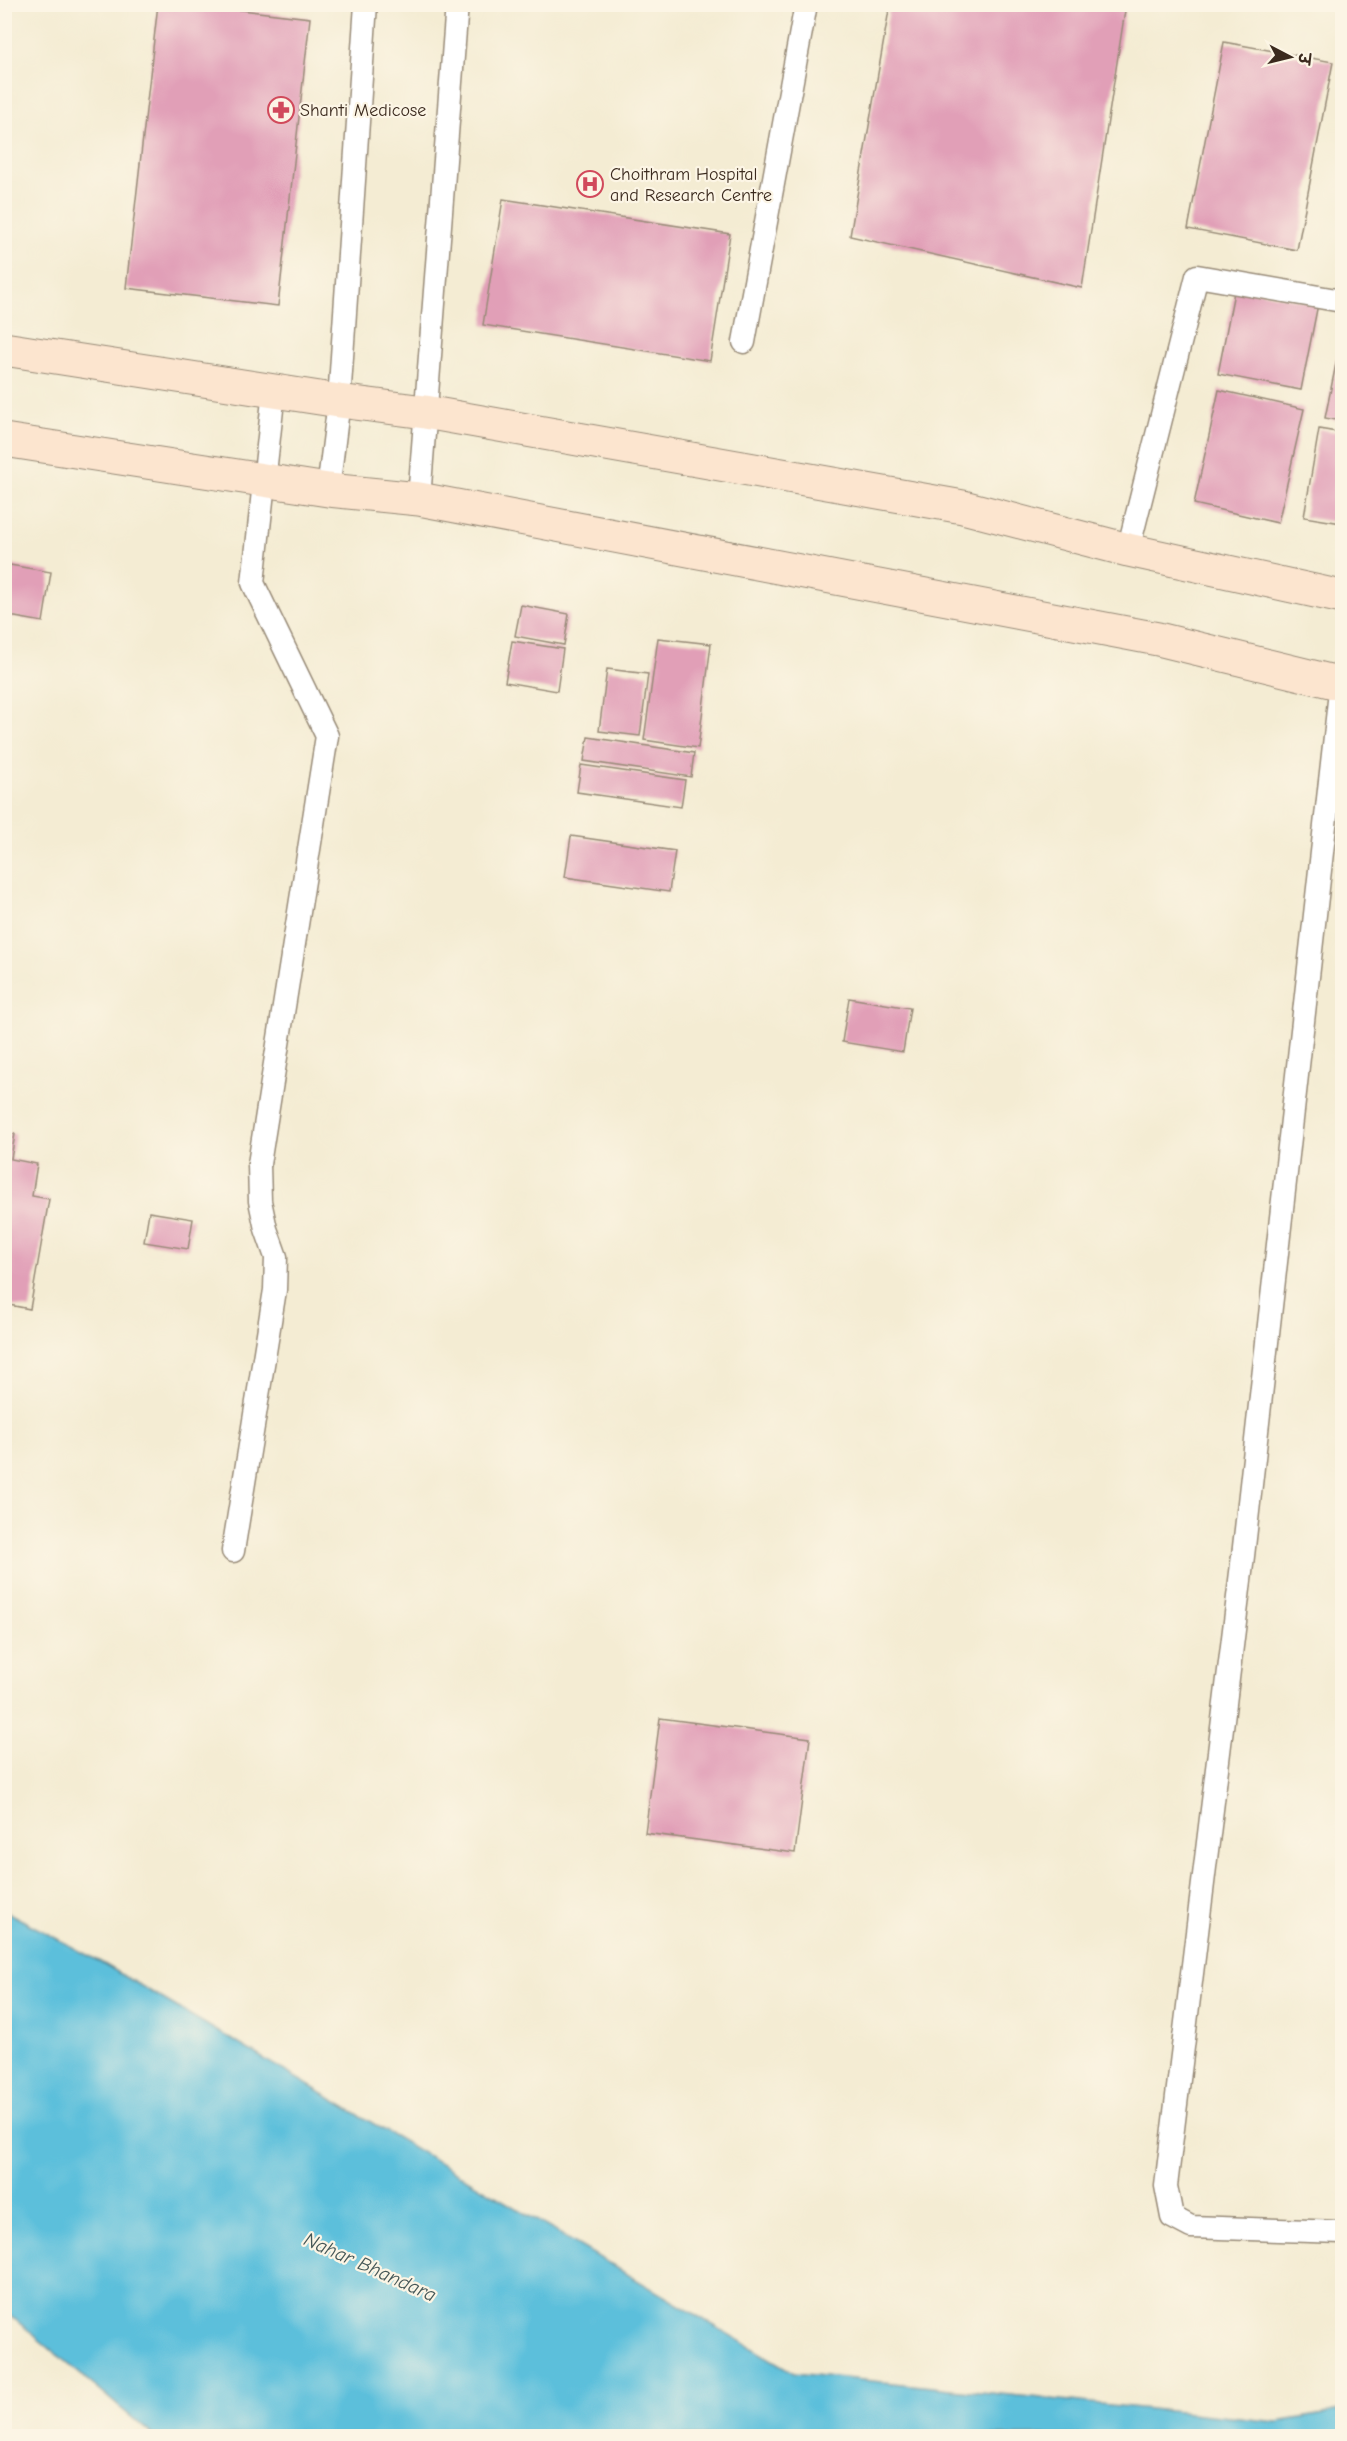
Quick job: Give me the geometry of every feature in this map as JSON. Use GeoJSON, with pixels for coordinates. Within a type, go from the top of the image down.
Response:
{"type":"FeatureCollection","features":[{"type":"Feature","properties":{"kind":"main road"},"geometry":{"type":"LineString","coordinates":[[4,349],[339,401],[425,412],[963,507],[1128,550],[1342,597]]}},
{"type":"Feature","properties":{"kind":"main road"},"geometry":{"type":"LineString","coordinates":[[4,440],[328,490],[419,499],[1158,639],[1342,684]]}},
{"type":"Feature","properties":{"kind":"lane"},"geometry":{"type":"LineString","coordinates":[[328,490],[339,401],[366,4]]}},
{"type":"Feature","properties":{"kind":"lane"},"geometry":{"type":"LineString","coordinates":[[419,499],[457,4]]}},
{"type":"Feature","properties":{"kind":"lane"},"geometry":{"type":"LineString","coordinates":[[744,342],[806,4]]}},
{"type":"Feature","properties":{"kind":"lane"},"geometry":{"type":"LineString","coordinates":[[1128,550],[1197,276],[1342,301]]}},
{"type":"Feature","properties":{"kind":"lane"},"geometry":{"type":"LineString","coordinates":[[233,1551],[276,1290],[276,1257],[266,1229],[260,1201],[259,1164],[327,736],[253,584],[274,391]]}},
{"type":"Feature","properties":{"kind":"lane"},"geometry":{"type":"LineString","coordinates":[[1342,684],[1243,1556],[1166,2186],[1172,2217],[1191,2227],[1342,2232]]}},
{"type":"Feature","properties":{"kind":"water","name":"Nahar Bhandara"},"geometry":{"type":"Polygon","coordinates":[[[5,1911],[104,1964],[794,2373],[1278,2422],[1342,2411],[1342,2436],[154,2436],[5,2311],[5,1911]]]}},
{"type":"Feature","properties":{"kind":"building"},"geometry":{"type":"Polygon","coordinates":[[[158,4],[189,4],[310,18],[278,306],[126,288],[158,4]]]}},
{"type":"Feature","properties":{"kind":"building"},"geometry":{"type":"Polygon","coordinates":[[[890,4],[1126,4],[1082,288],[850,236],[890,4]]]}},
{"type":"Feature","properties":{"kind":"building"},"geometry":{"type":"Polygon","coordinates":[[[1224,42],[1333,62],[1297,250],[1188,229],[1224,42]]]}},
{"type":"Feature","properties":{"kind":"building"},"geometry":{"type":"Polygon","coordinates":[[[503,199],[730,234],[710,361],[483,325],[503,199]]]}},
{"type":"Feature","properties":{"kind":"building"},"geometry":{"type":"Polygon","coordinates":[[[1235,287],[1318,304],[1301,390],[1218,374],[1235,287]]]}},
{"type":"Feature","properties":{"kind":"building"},"geometry":{"type":"Polygon","coordinates":[[[1342,339],[1342,421],[1325,418],[1342,339]]]}},
{"type":"Feature","properties":{"kind":"building"},"geometry":{"type":"Polygon","coordinates":[[[1219,390],[1304,409],[1278,523],[1194,504],[1219,390]]]}},
{"type":"Feature","properties":{"kind":"building"},"geometry":{"type":"Polygon","coordinates":[[[1319,429],[1342,433],[1342,523],[1304,517],[1319,429]]]}},
{"type":"Feature","properties":{"kind":"building"},"geometry":{"type":"Polygon","coordinates":[[[4,564],[51,572],[43,622],[4,615],[4,564]]]}},
{"type":"Feature","properties":{"kind":"building"},"geometry":{"type":"Polygon","coordinates":[[[521,605],[569,614],[564,645],[515,636],[521,605]]]}},
{"type":"Feature","properties":{"kind":"building"},"geometry":{"type":"Polygon","coordinates":[[[658,638],[711,644],[698,748],[644,740],[658,638]]]}},
{"type":"Feature","properties":{"kind":"building"},"geometry":{"type":"Polygon","coordinates":[[[512,641],[563,649],[557,691],[505,682],[512,641]]]}},
{"type":"Feature","properties":{"kind":"building"},"geometry":{"type":"Polygon","coordinates":[[[607,669],[648,674],[640,736],[599,731],[607,669]]]}},
{"type":"Feature","properties":{"kind":"building"},"geometry":{"type":"Polygon","coordinates":[[[588,737],[694,753],[691,777],[584,761],[588,737]]]}},
{"type":"Feature","properties":{"kind":"building"},"geometry":{"type":"Polygon","coordinates":[[[581,765],[685,780],[681,807],[577,792],[581,765]]]}},
{"type":"Feature","properties":{"kind":"building"},"geometry":{"type":"Polygon","coordinates":[[[571,836],[675,851],[669,892],[565,877],[571,836]]]}},
{"type":"Feature","properties":{"kind":"building"},"geometry":{"type":"Polygon","coordinates":[[[849,998],[910,1008],[903,1052],[842,1042],[849,998]]]}},
{"type":"Feature","properties":{"kind":"building"},"geometry":{"type":"Polygon","coordinates":[[[4,1133],[15,1134],[11,1159],[37,1164],[32,1196],[49,1199],[30,1309],[9,1305],[6,1324],[4,1133]]]}},
{"type":"Feature","properties":{"kind":"building"},"geometry":{"type":"Polygon","coordinates":[[[149,1212],[193,1219],[188,1249],[144,1242],[149,1212]]]}},
{"type":"Feature","properties":{"kind":"building"},"geometry":{"type":"Polygon","coordinates":[[[660,1718],[810,1738],[795,1853],[645,1833],[660,1718]]]}},
{"type":"Feature","properties":{"kind":"place","name":"Shanti Medicose"},"geometry":{"type":"Point","coordinates":[281,110]}},
{"type":"Feature","properties":{"kind":"place","name":"Choithram Hospital and Research Centre"},"geometry":{"type":"Point","coordinates":[590,184]}}]}
